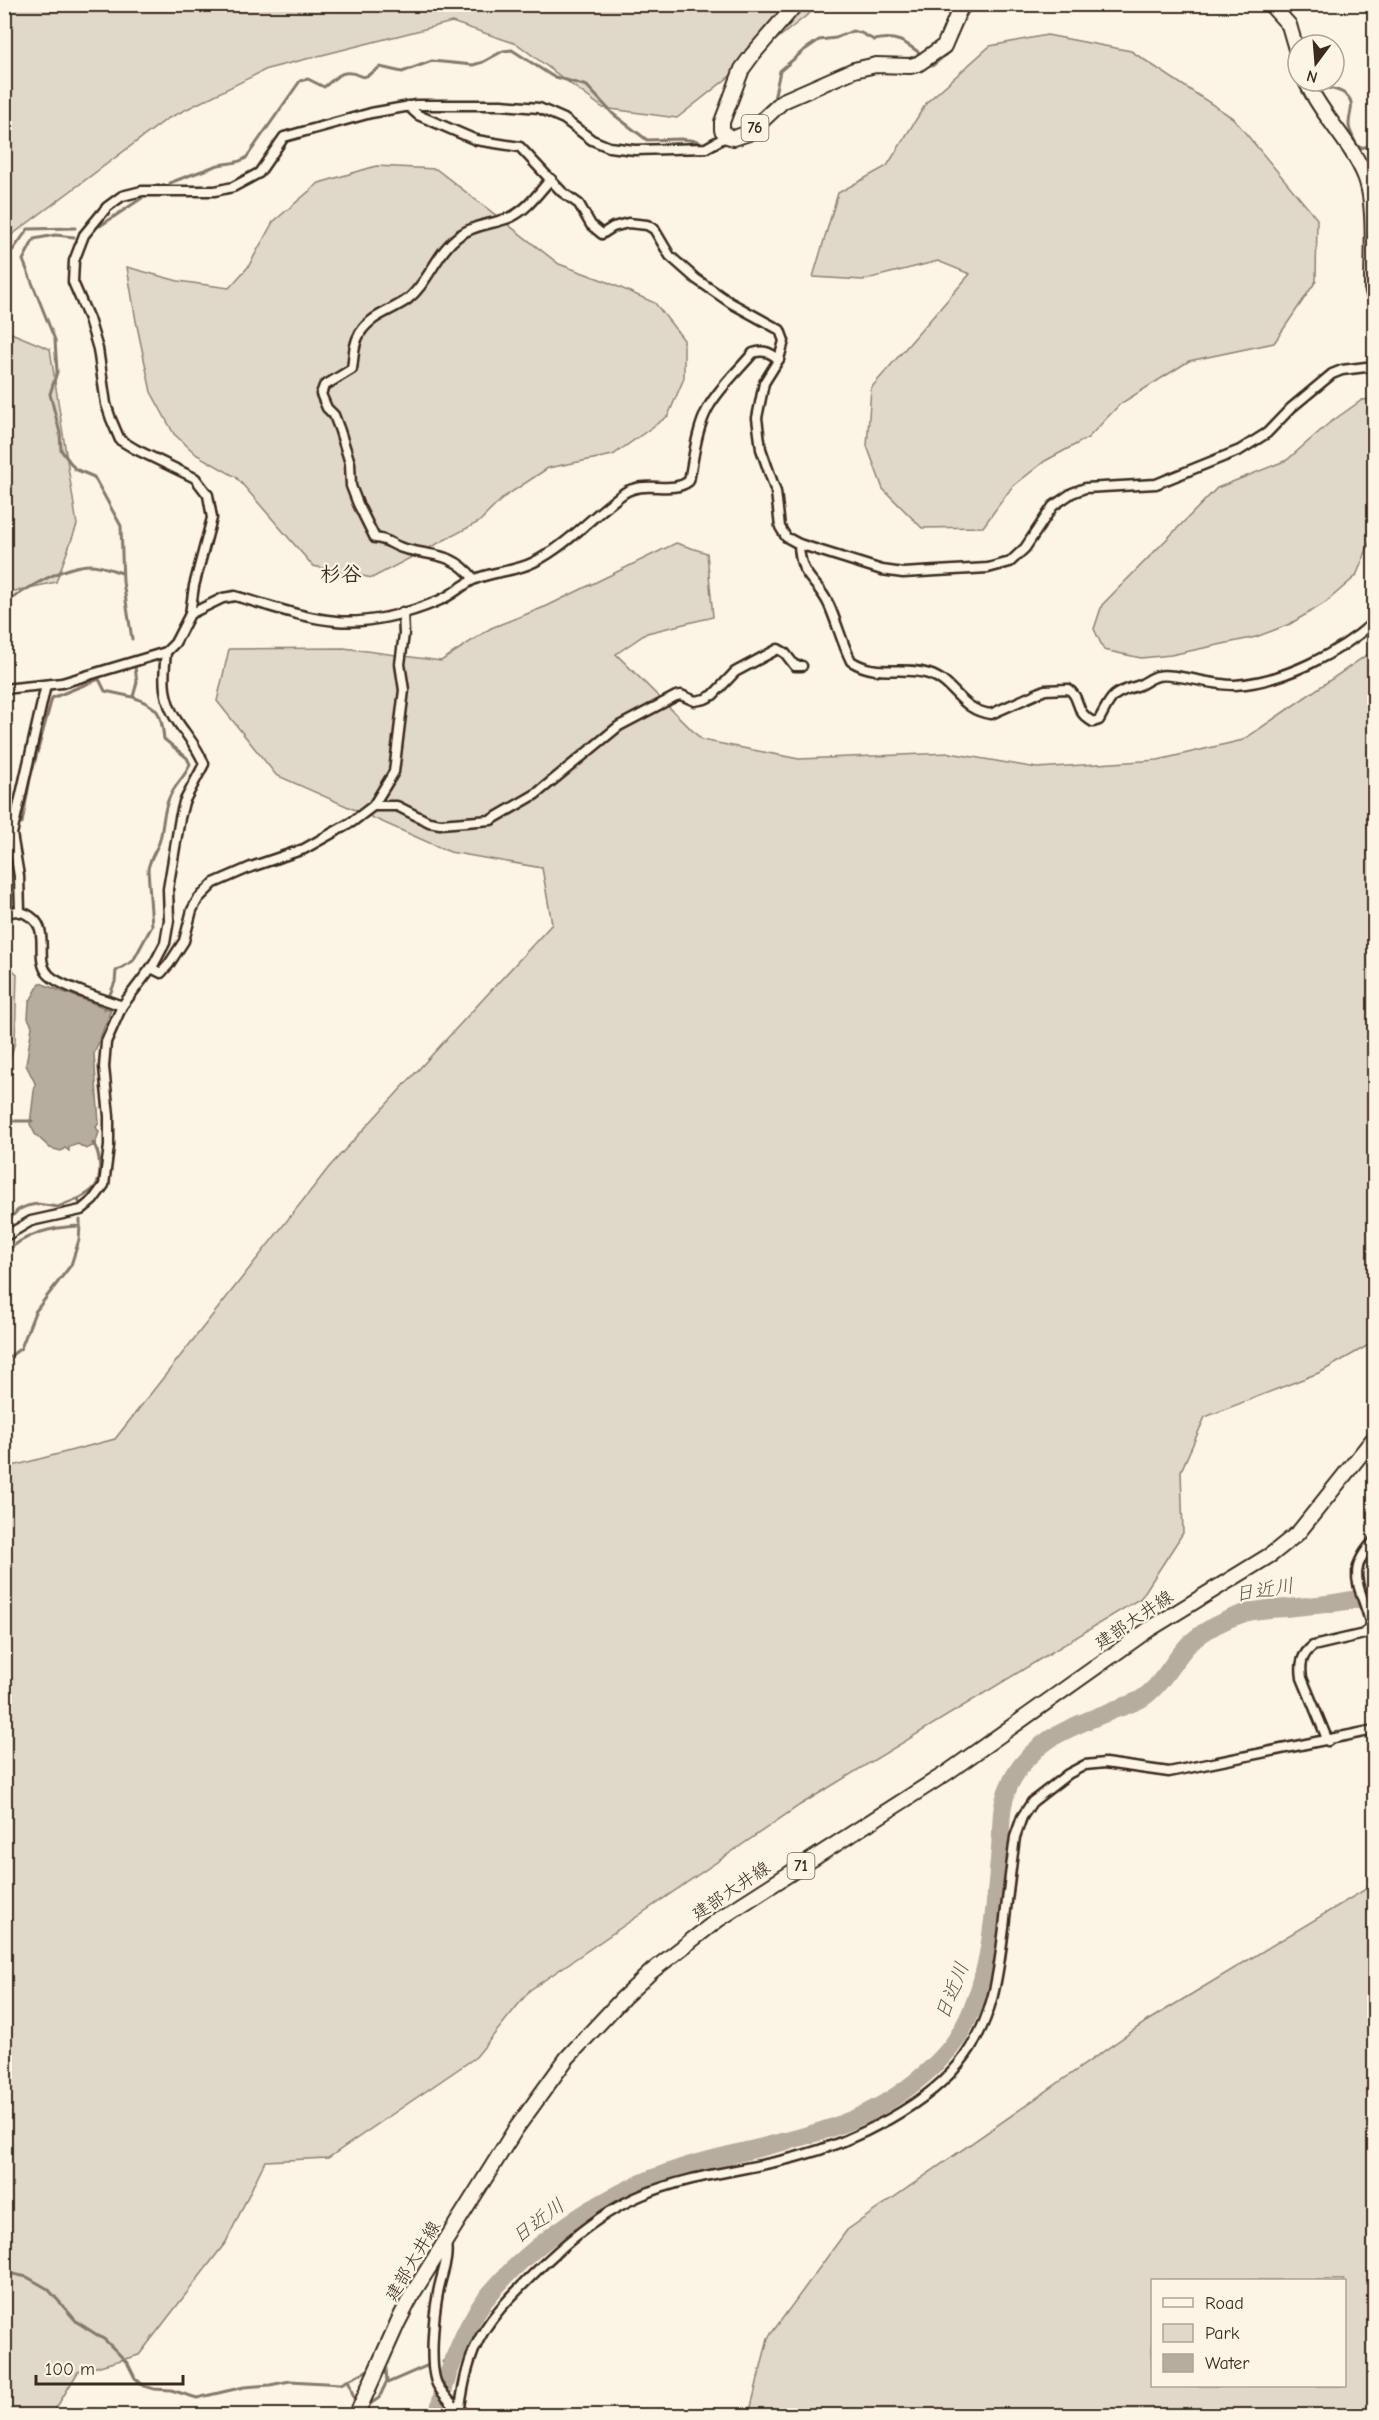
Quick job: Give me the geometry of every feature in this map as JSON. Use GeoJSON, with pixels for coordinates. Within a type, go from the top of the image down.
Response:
{"type":"FeatureCollection","features":[{"type":"Feature","properties":{"kind":"main road","name":"76"},"geometry":{"type":"LineString","coordinates":[[796,4],[742,69],[722,122],[722,130],[727,136],[734,138],[749,133],[783,101],[847,72],[876,65],[910,66],[926,60],[944,46],[962,4]]}},
{"type":"Feature","properties":{"kind":"main road"},"geometry":{"type":"LineString","coordinates":[[1274,6],[1292,33]]}},
{"type":"Feature","properties":{"kind":"main road"},"geometry":{"type":"LineString","coordinates":[[1314,93],[1366,178],[1371,213],[1374,295]]}},
{"type":"Feature","properties":{"kind":"main road","name":"建部大井線"},"geometry":{"type":"LineString","coordinates":[[356,2415],[398,2322],[445,2240],[515,2130],[567,2058],[623,1998],[652,1971],[718,1919],[948,1772],[1148,1630],[1272,1554],[1298,1533],[1374,1438]]}},
{"type":"Feature","properties":{"kind":"street"},"geometry":{"type":"LineString","coordinates":[[4,689],[62,683],[166,652],[175,643],[190,614],[194,586],[212,518],[208,495],[195,478],[120,440],[106,404],[98,349],[89,319],[73,282],[74,261],[84,235],[107,207],[122,196],[142,191],[215,191],[233,187],[259,173],[284,137],[408,106],[501,105],[538,108],[564,119],[592,140],[609,147],[635,150],[706,148],[727,136]]}},
{"type":"Feature","properties":{"kind":"street"},"geometry":{"type":"LineString","coordinates":[[408,106],[418,115],[476,140],[520,147],[562,192],[579,204],[591,225],[602,234],[613,227],[628,223],[639,223],[654,229],[670,256],[696,279],[731,303],[780,330],[784,341],[779,359],[764,383],[757,418],[761,449],[776,492],[780,527],[786,537],[798,544],[882,570],[903,573],[988,568],[1010,562],[1025,548],[1053,506],[1072,493],[1085,489],[1156,484],[1239,450],[1266,433],[1291,408],[1332,374],[1342,370],[1374,366]]}},
{"type":"Feature","properties":{"kind":"street"},"geometry":{"type":"LineString","coordinates":[[474,579],[461,563],[438,555],[399,548],[390,541],[375,538],[351,486],[350,463],[334,415],[327,408],[321,394],[324,386],[352,369],[353,346],[360,332],[372,320],[408,299],[445,249],[460,235],[478,226],[510,218],[522,211],[551,179]]}},
{"type":"Feature","properties":{"kind":"street"},"geometry":{"type":"LineString","coordinates":[[190,614],[222,598],[235,596],[337,621],[357,621],[403,612],[438,601],[474,579],[521,569],[558,547],[626,492],[650,485],[676,487],[689,481],[692,456],[708,409],[722,389],[753,353],[767,352],[779,359]]}},
{"type":"Feature","properties":{"kind":"street"},"geometry":{"type":"LineString","coordinates":[[798,544],[802,567],[807,578],[828,604],[851,661],[869,670],[932,675],[969,707],[991,714],[1045,690],[1068,689],[1076,697],[1080,711],[1093,722],[1099,720],[1112,696],[1121,690],[1140,686],[1158,675],[1234,685],[1279,677],[1347,644],[1374,622]]}},
{"type":"Feature","properties":{"kind":"street"},"geometry":{"type":"LineString","coordinates":[[151,968],[160,973],[169,964],[184,941],[192,910],[198,899],[214,883],[251,867],[304,849],[352,822],[372,806],[393,772],[404,690],[400,664],[404,634],[403,612]]}},
{"type":"Feature","properties":{"kind":"street"},"geometry":{"type":"LineString","coordinates":[[372,806],[397,806],[429,822],[440,824],[491,820],[536,794],[619,726],[676,696],[681,695],[695,701],[705,699],[713,695],[735,672],[778,649],[785,653],[795,666],[802,666]]}},
{"type":"Feature","properties":{"kind":"street"},"geometry":{"type":"LineString","coordinates":[[4,1237],[31,1221],[81,1210],[93,1200],[104,1185],[109,1116],[104,1055],[108,1036],[122,1006],[151,968],[165,944],[169,920],[168,889],[184,802],[204,764],[201,755],[178,723],[165,697],[163,676],[166,652]]}},
{"type":"Feature","properties":{"kind":"street"},"geometry":{"type":"LineString","coordinates":[[20,912],[19,876],[12,834],[46,685]]}},
{"type":"Feature","properties":{"kind":"street"},"geometry":{"type":"LineString","coordinates":[[4,914],[14,910],[28,915],[39,924],[42,932],[44,967],[48,975],[60,982],[122,1006]]}},
{"type":"Feature","properties":{"kind":"street"},"geometry":{"type":"LineString","coordinates":[[1328,1741],[1302,1678],[1300,1669],[1302,1658],[1313,1646],[1364,1634],[1370,1628],[1356,1578],[1359,1559],[1374,1542]]}},
{"type":"Feature","properties":{"kind":"street"},"geometry":{"type":"LineString","coordinates":[[460,2414],[466,2372],[476,2342],[491,2318],[567,2244],[595,2222],[640,2196],[677,2183],[714,2173],[796,2157],[845,2139],[890,2118],[943,2081],[969,2051],[990,2008],[999,1976],[1015,1838],[1022,1817],[1032,1802],[1068,1774],[1085,1765],[1105,1763],[1169,1772],[1374,1730]]}},
{"type":"Feature","properties":{"kind":"street"},"geometry":{"type":"LineString","coordinates":[[445,2240],[448,2255],[433,2323],[433,2353],[437,2385],[460,2414]]}},
{"type":"Feature","properties":{"kind":"green space"},"geometry":{"type":"Polygon","coordinates":[[[5,5],[820,5],[677,118],[603,108],[517,44],[452,22],[267,69],[167,119],[5,240],[5,5]]]}},
{"type":"Feature","properties":{"kind":"green space"},"geometry":{"type":"Polygon","coordinates":[[[1047,35],[1131,51],[1233,118],[1317,219],[1316,281],[1274,343],[1189,361],[1120,404],[1088,438],[1045,461],[1012,487],[983,527],[922,528],[883,489],[867,446],[871,388],[970,274],[938,261],[863,280],[813,277],[838,193],[887,166],[927,102],[990,46],[1047,35]]]}},
{"type":"Feature","properties":{"kind":"green space"},"geometry":{"type":"Polygon","coordinates":[[[376,166],[436,169],[559,264],[655,303],[684,340],[684,378],[668,416],[613,455],[548,468],[504,497],[479,522],[372,578],[313,566],[236,477],[197,455],[174,434],[151,392],[127,267],[178,281],[229,288],[248,267],[273,222],[319,183],[376,166]]]}},
{"type":"Feature","properties":{"kind":"green space"},"geometry":{"type":"Polygon","coordinates":[[[4,330],[50,349],[77,525],[56,582],[5,593],[4,330]]]}},
{"type":"Feature","properties":{"kind":"green space"},"geometry":{"type":"Polygon","coordinates":[[[1374,399],[1374,515],[1370,542],[1356,576],[1325,603],[1290,624],[1256,637],[1171,655],[1141,658],[1104,650],[1094,629],[1102,605],[1217,488],[1287,460],[1328,424],[1362,400],[1374,399]]]}},
{"type":"Feature","properties":{"kind":"green space"},"geometry":{"type":"Polygon","coordinates":[[[676,543],[707,553],[713,617],[647,633],[616,654],[702,740],[799,759],[950,753],[1037,768],[1158,760],[1243,740],[1374,650],[1374,1342],[1321,1372],[1205,1417],[1181,1471],[1183,1533],[1141,1598],[800,1805],[530,1990],[476,2057],[328,2158],[265,2161],[226,2242],[139,2355],[78,2372],[52,2415],[5,2416],[5,1468],[115,1439],[330,1166],[552,924],[542,868],[450,852],[276,775],[217,701],[229,649],[344,648],[441,661],[491,628],[547,606],[676,543]]]}},
{"type":"Feature","properties":{"kind":"green space"},"geometry":{"type":"Polygon","coordinates":[[[5,962],[17,974],[15,1042],[5,1077],[5,962]]]}},
{"type":"Feature","properties":{"kind":"green space"},"geometry":{"type":"Polygon","coordinates":[[[1374,1884],[1374,2415],[749,2415],[768,2338],[847,2230],[1147,2021],[1374,1884]]]}},
{"type":"Feature","properties":{"kind":"water"},"geometry":{"type":"Polygon","coordinates":[[[40,983],[111,1010],[94,1054],[99,1123],[96,1127],[99,1132],[95,1145],[86,1149],[78,1144],[69,1147],[69,1151],[65,1148],[61,1151],[50,1148],[35,1134],[30,1124],[35,1083],[26,1065],[32,1026],[28,1018],[29,1003],[40,983]]]}},
{"type":"Feature","properties":{"kind":"waterway"},"geometry":{"type":"LineString","coordinates":[[928,62],[932,66],[949,52],[973,4]]}},
{"type":"Feature","properties":{"kind":"waterway"},"geometry":{"type":"LineString","coordinates":[[1258,4],[1269,12]]}},
{"type":"Feature","properties":{"kind":"waterway"},"geometry":{"type":"LineString","coordinates":[[742,129],[774,99],[780,71],[819,40],[836,38],[852,31],[874,40],[888,38],[900,41],[922,55]]}},
{"type":"Feature","properties":{"kind":"waterway"},"geometry":{"type":"LineString","coordinates":[[170,183],[215,166],[238,162],[246,158],[300,81],[308,79],[324,87],[345,73],[364,77],[380,67],[402,72],[432,61],[473,65],[503,51],[512,50],[552,76],[587,86],[613,114],[647,140],[698,141]]}},
{"type":"Feature","properties":{"kind":"waterway"},"geometry":{"type":"LineString","coordinates":[[1343,93],[1351,103],[1349,127],[1356,143],[1360,148],[1374,145]]}},
{"type":"Feature","properties":{"kind":"waterway"},"geometry":{"type":"LineString","coordinates":[[100,226],[142,198]]}},
{"type":"Feature","properties":{"kind":"waterway"},"geometry":{"type":"LineString","coordinates":[[4,254],[13,250],[28,229],[75,228]]}},
{"type":"Feature","properties":{"kind":"waterway"},"geometry":{"type":"LineString","coordinates":[[74,237],[55,235],[34,239],[23,260],[55,340],[57,372],[50,394],[60,433],[61,450],[75,469],[94,477],[121,526],[123,582],[132,639]]}},
{"type":"Feature","properties":{"kind":"waterway"},"geometry":{"type":"LineString","coordinates":[[4,604],[57,573],[80,566],[98,566],[122,573]]}},
{"type":"Feature","properties":{"kind":"waterway"},"geometry":{"type":"LineString","coordinates":[[104,1009],[115,982],[116,971],[133,961],[152,926],[148,869],[159,843],[167,802],[190,764],[187,758],[164,739],[162,722],[157,712],[148,704],[133,697],[137,682],[135,667]]}},
{"type":"Feature","properties":{"kind":"waterway"},"geometry":{"type":"LineString","coordinates":[[22,823],[30,779],[52,698],[99,679],[105,691],[133,697]]}},
{"type":"Feature","properties":{"kind":"waterway"},"geometry":{"type":"LineString","coordinates":[[4,831],[9,829]]}},
{"type":"Feature","properties":{"kind":"waterway"},"geometry":{"type":"LineString","coordinates":[[4,1133],[12,1121],[32,1121]]}},
{"type":"Feature","properties":{"kind":"waterway"},"geometry":{"type":"LineString","coordinates":[[79,1202],[78,1199],[95,1187],[99,1177],[99,1158],[93,1143]]}},
{"type":"Feature","properties":{"kind":"waterway"},"geometry":{"type":"LineString","coordinates":[[4,1225],[18,1210],[27,1206],[37,1204],[58,1207],[78,1199]]}},
{"type":"Feature","properties":{"kind":"waterway"},"geometry":{"type":"LineString","coordinates":[[4,1254],[30,1236],[39,1232],[80,1226],[80,1220]]}},
{"type":"Feature","properties":{"kind":"waterway"},"geometry":{"type":"LineString","coordinates":[[4,1361],[21,1348],[35,1312],[71,1265],[79,1240],[80,1226]]}},
{"type":"Feature","properties":{"kind":"waterway","name":"日近川"},"geometry":{"type":"LineString","coordinates":[[438,2416],[444,2387],[455,2356],[484,2301],[524,2258],[573,2221],[626,2190],[681,2168],[826,2130],[853,2119],[880,2106],[906,2089],[942,2058],[954,2043],[970,2014],[985,1969],[993,1920],[1005,1799],[1011,1782],[1031,1754],[1056,1735],[1141,1699],[1156,1687],[1191,1642],[1224,1621],[1255,1611],[1330,1603],[1374,1595]]}},
{"type":"Feature","properties":{"kind":"waterway"},"geometry":{"type":"LineString","coordinates":[[4,2272],[27,2277],[48,2289],[77,2322],[105,2340],[118,2353],[128,2364],[135,2378],[144,2386],[154,2389],[171,2390],[197,2398],[244,2387],[290,2381],[341,2384],[370,2369]]}},
{"type":"Feature","properties":{"kind":"waterway"},"geometry":{"type":"LineString","coordinates":[[443,2362],[460,2345]]}},
{"type":"Feature","properties":{"kind":"waterway"},"geometry":{"type":"LineString","coordinates":[[386,2368],[387,2383],[426,2366]]}},
{"type":"Feature","properties":{"kind":"waterway"},"geometry":{"type":"LineString","coordinates":[[349,2382],[355,2402]]}},
{"type":"Feature","properties":{"kind":"waterway"},"geometry":{"type":"LineString","coordinates":[[367,2406],[379,2398],[386,2383]]}},
{"type":"Feature","properties":{"kind":"district","name":"杉谷"},"geometry":{"type":"Point","coordinates":[341,574]}}]}
